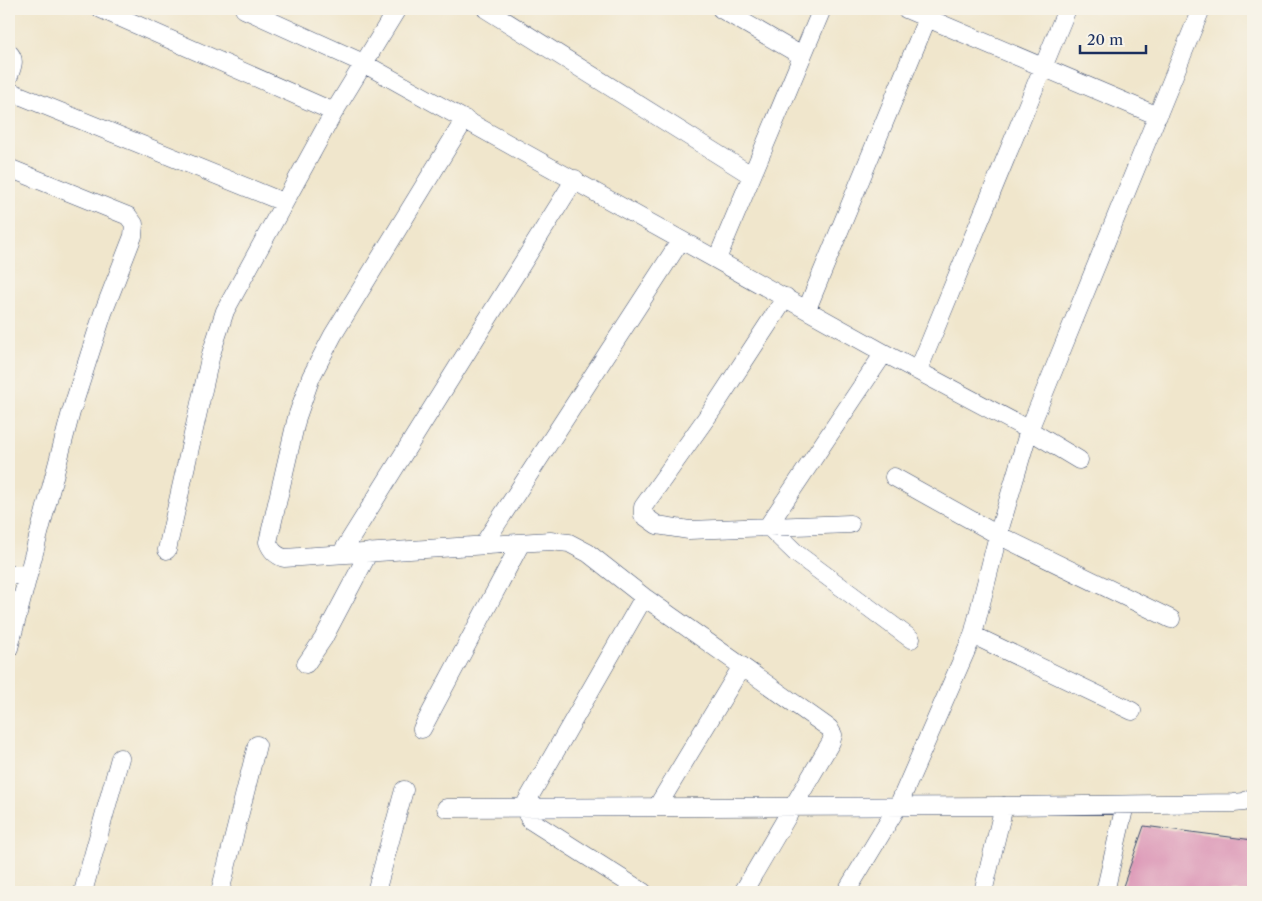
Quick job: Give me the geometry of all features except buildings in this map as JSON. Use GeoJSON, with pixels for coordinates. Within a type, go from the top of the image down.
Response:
{"type":"FeatureCollection","features":[{"type":"Feature","properties":{"kind":"street"},"geometry":{"type":"LineString","coordinates":[[101,9],[334,112]]}},
{"type":"Feature","properties":{"kind":"street"},"geometry":{"type":"LineString","coordinates":[[244,9],[363,63],[575,179],[884,353],[1030,430],[1079,460]]}},
{"type":"Feature","properties":{"kind":"street"},"geometry":{"type":"LineString","coordinates":[[167,550],[214,346],[225,311],[334,112],[397,9]]}},
{"type":"Feature","properties":{"kind":"street"},"geometry":{"type":"LineString","coordinates":[[486,9],[751,175]]}},
{"type":"Feature","properties":{"kind":"street"},"geometry":{"type":"LineString","coordinates":[[720,9],[802,56]]}},
{"type":"Feature","properties":{"kind":"street"},"geometry":{"type":"LineString","coordinates":[[717,259],[822,9]]}},
{"type":"Feature","properties":{"kind":"street"},"geometry":{"type":"LineString","coordinates":[[906,9],[929,13],[1043,66],[1158,116]]}},
{"type":"Feature","properties":{"kind":"street"},"geometry":{"type":"LineString","coordinates":[[918,371],[1067,9]]}},
{"type":"Feature","properties":{"kind":"street"},"geometry":{"type":"LineString","coordinates":[[846,892],[898,806],[973,635],[998,535],[1030,430],[1201,9]]}},
{"type":"Feature","properties":{"kind":"street"},"geometry":{"type":"LineString","coordinates":[[807,309],[929,13]]}},
{"type":"Feature","properties":{"kind":"street"},"geometry":{"type":"LineString","coordinates":[[9,53],[13,58],[13,65],[9,76]]}},
{"type":"Feature","properties":{"kind":"street"},"geometry":{"type":"LineString","coordinates":[[9,92],[283,202]]}},
{"type":"Feature","properties":{"kind":"street"},"geometry":{"type":"LineString","coordinates":[[464,119],[310,376],[297,417],[268,542],[278,556],[284,558],[550,541],[568,544],[588,553],[644,597],[829,728],[833,735],[831,742],[743,892]]}},
{"type":"Feature","properties":{"kind":"street"},"geometry":{"type":"LineString","coordinates":[[9,168],[128,216],[134,224],[134,236],[103,313],[71,412],[9,648]]}},
{"type":"Feature","properties":{"kind":"street"},"geometry":{"type":"LineString","coordinates":[[341,554],[575,179]]}},
{"type":"Feature","properties":{"kind":"street"},"geometry":{"type":"LineString","coordinates":[[483,545],[681,240]]}},
{"type":"Feature","properties":{"kind":"street"},"geometry":{"type":"LineString","coordinates":[[786,298],[712,410],[643,507],[643,514],[649,520],[668,528],[689,530],[850,524]]}},
{"type":"Feature","properties":{"kind":"street"},"geometry":{"type":"LineString","coordinates":[[768,526],[884,353]]}},
{"type":"Feature","properties":{"kind":"street"},"geometry":{"type":"LineString","coordinates":[[894,477],[998,535],[1171,619]]}},
{"type":"Feature","properties":{"kind":"street"},"geometry":{"type":"LineString","coordinates":[[768,526],[797,554],[911,639]]}},
{"type":"Feature","properties":{"kind":"street"},"geometry":{"type":"LineString","coordinates":[[422,729],[521,543]]}},
{"type":"Feature","properties":{"kind":"street"},"geometry":{"type":"LineString","coordinates":[[306,664],[323,639],[369,552]]}},
{"type":"Feature","properties":{"kind":"street"},"geometry":{"type":"LineString","coordinates":[[9,576],[28,574]]}},
{"type":"Feature","properties":{"kind":"street"},"geometry":{"type":"LineString","coordinates":[[643,892],[530,820],[525,809],[526,801],[644,597]]}},
{"type":"Feature","properties":{"kind":"street"},"geometry":{"type":"LineString","coordinates":[[973,635],[1132,712]]}},
{"type":"Feature","properties":{"kind":"street"},"geometry":{"type":"LineString","coordinates":[[657,807],[742,666]]}},
{"type":"Feature","properties":{"kind":"street"},"geometry":{"type":"LineString","coordinates":[[220,892],[257,745]]}},
{"type":"Feature","properties":{"kind":"street"},"geometry":{"type":"LineString","coordinates":[[83,892],[120,758]]}},
{"type":"Feature","properties":{"kind":"street"},"geometry":{"type":"LineString","coordinates":[[376,892],[404,790]]}},
{"type":"Feature","properties":{"kind":"street"},"geometry":{"type":"LineString","coordinates":[[446,808],[1004,806],[1234,803],[1244,802],[1253,797]]}},
{"type":"Feature","properties":{"kind":"street"},"geometry":{"type":"LineString","coordinates":[[1105,892],[1125,804]]}},
{"type":"Feature","properties":{"kind":"street"},"geometry":{"type":"LineString","coordinates":[[983,892],[1004,806]]}}]}
